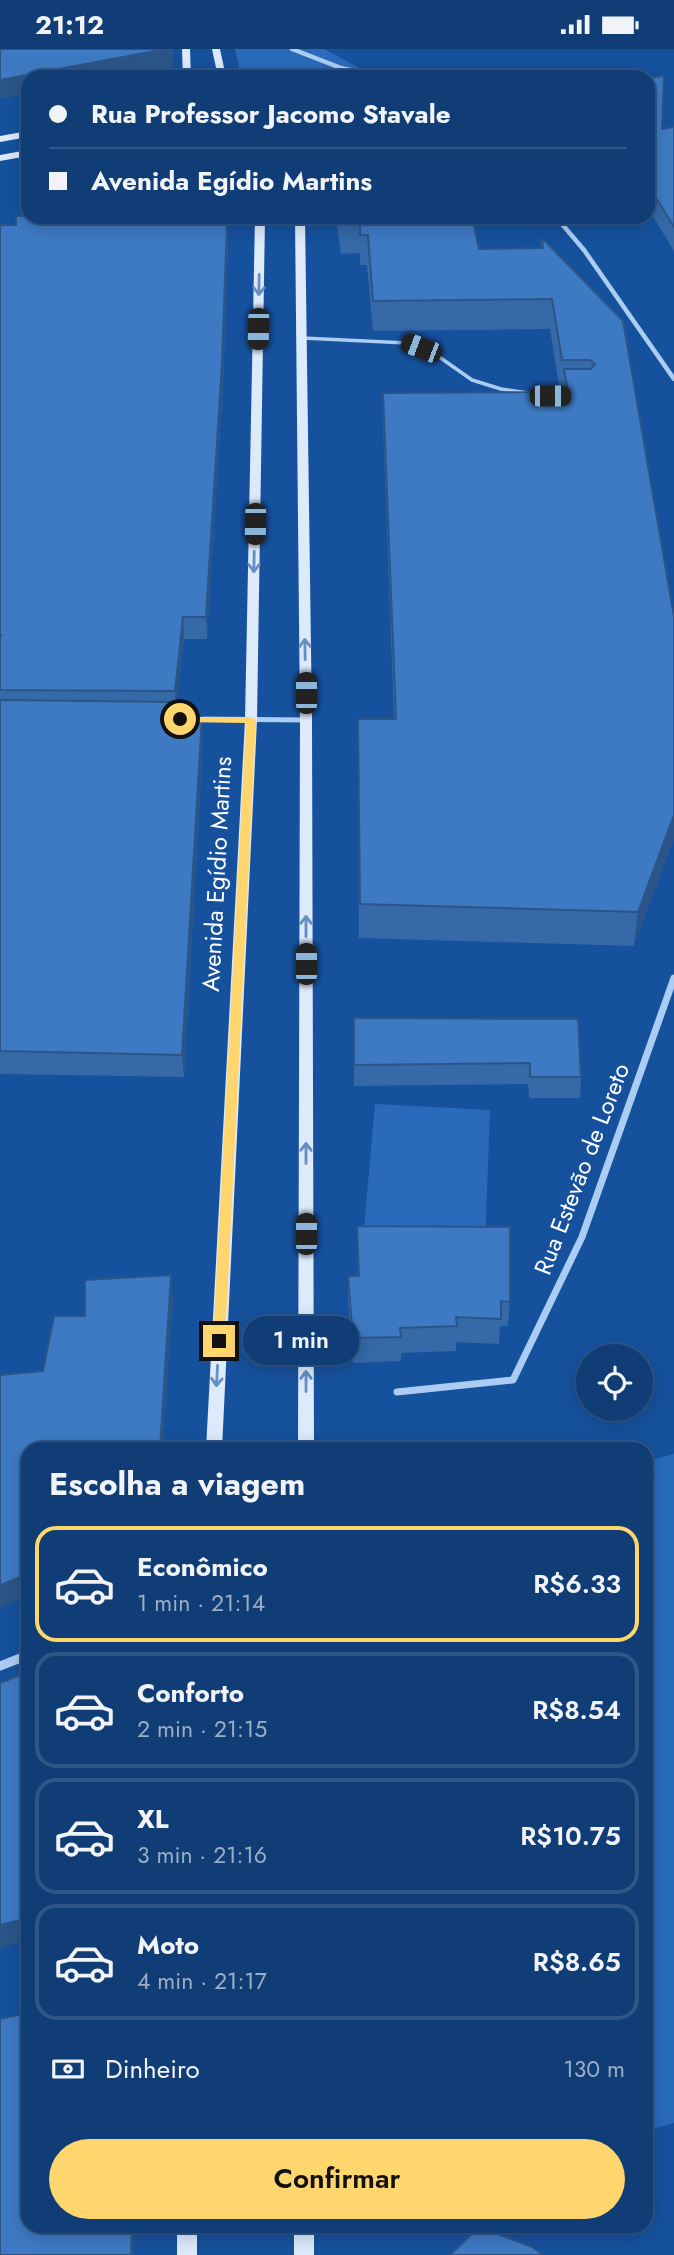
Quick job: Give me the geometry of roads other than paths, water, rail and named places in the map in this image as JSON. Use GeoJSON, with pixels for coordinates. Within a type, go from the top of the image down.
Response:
{"type":"FeatureCollection","features":[{"type":"Feature","properties":{"kind":"main road"},"geometry":{"type":"LineString","coordinates":[[186,49],[187,70]]}},
{"type":"Feature","properties":{"kind":"main road"},"geometry":{"type":"LineString","coordinates":[[216,49],[220,70]]}},
{"type":"Feature","properties":{"kind":"main road"},"geometry":{"type":"LineString","coordinates":[[0,139],[21,135]]}},
{"type":"Feature","properties":{"kind":"main road"},"geometry":{"type":"LineString","coordinates":[[0,158],[21,154]]}},
{"type":"Feature","properties":{"kind":"main road","name":"Avenida Egídio Martins"},"geometry":{"type":"LineString","coordinates":[[214,1442],[251,720],[260,224]]}},
{"type":"Feature","properties":{"kind":"main road"},"geometry":{"type":"LineString","coordinates":[[300,224],[306,720],[306,1442]]}},
{"type":"Feature","properties":{"kind":"main road"},"geometry":{"type":"LineString","coordinates":[[187,2233],[187,2255]]}},
{"type":"Feature","properties":{"kind":"main road"},"geometry":{"type":"LineString","coordinates":[[304,2233],[304,2255]]}},
{"type":"Feature","properties":{"kind":"street"},"geometry":{"type":"LineString","coordinates":[[292,49],[350,70]]}},
{"type":"Feature","properties":{"kind":"street"},"geometry":{"type":"LineString","coordinates":[[562,224],[584,250],[674,379]]}},
{"type":"Feature","properties":{"kind":"street"},"geometry":{"type":"LineString","coordinates":[[180,719],[306,720]]}},
{"type":"Feature","properties":{"kind":"street","name":"Rua Estevão de Loreto"},"geometry":{"type":"LineString","coordinates":[[397,1392],[513,1380],[582,1237],[674,978]]}},
{"type":"Feature","properties":{"kind":"street"},"geometry":{"type":"LineString","coordinates":[[0,1666],[21,1658]]}},
{"type":"Feature","properties":{"kind":"lane"},"geometry":{"type":"LineString","coordinates":[[302,338],[407,343],[435,354],[472,380],[501,389],[537,394]]}}]}
